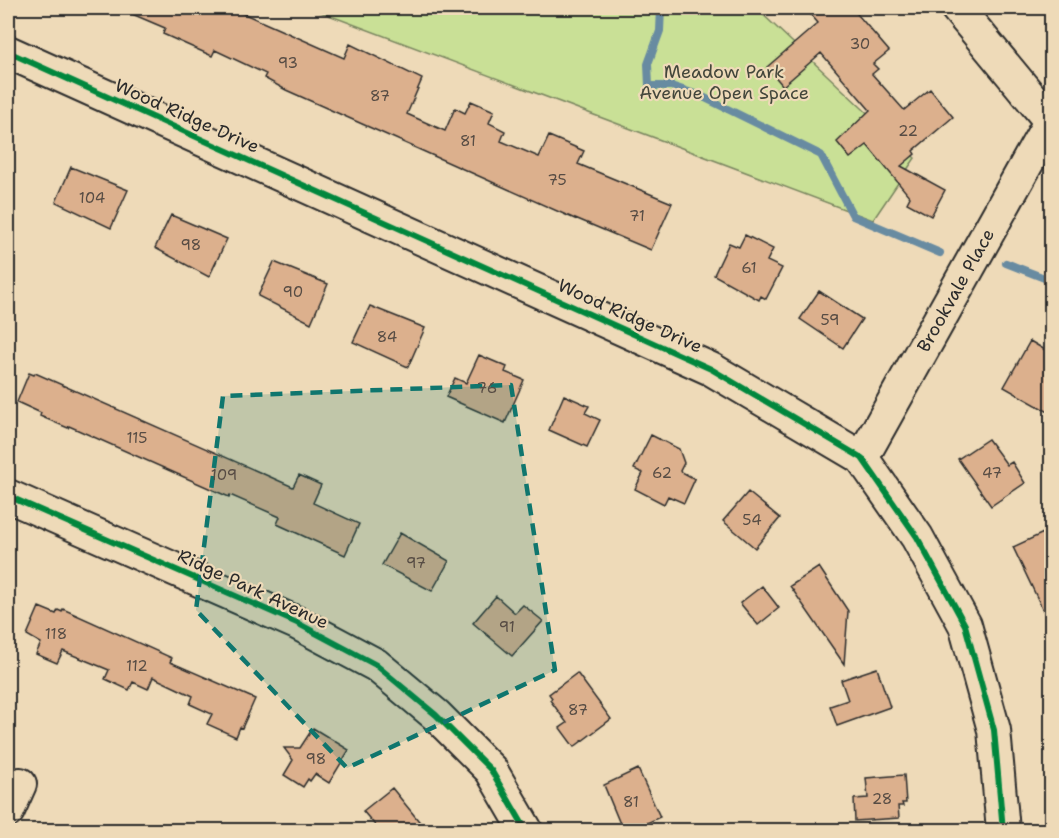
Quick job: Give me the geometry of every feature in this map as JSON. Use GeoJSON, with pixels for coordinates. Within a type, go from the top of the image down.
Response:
{"type":"FeatureCollection","features":[{"type":"Feature","properties":{"kind":"street"},"geometry":{"type":"LineString","coordinates":[[957,8],[1051,122]]}},
{"type":"Feature","properties":{"kind":"street","name":"Wood Ridge Drive"},"geometry":{"type":"LineString","coordinates":[[8,51],[711,369],[862,458],[916,537],[965,625],[994,730],[1003,831]]}},
{"type":"Feature","properties":{"kind":"street","name":"Brookvale Place"},"geometry":{"type":"LineString","coordinates":[[862,458],[1051,122]]}},
{"type":"Feature","properties":{"kind":"street","name":"Ridge Park Avenue"},"geometry":{"type":"LineString","coordinates":[[8,496],[297,623],[376,665],[436,715],[491,770],[526,831]]}},
{"type":"Feature","properties":{"kind":"highlighted area"},"geometry":{"type":"Polygon","coordinates":[[[511,385],[555,670],[347,768],[196,610],[223,396],[511,385]]]}},
{"type":"Feature","properties":{"kind":"green space","name":"Meadow Park Avenue Open Space"},"geometry":{"type":"Polygon","coordinates":[[[310,8],[756,8],[915,158],[873,220],[310,8]]]}},
{"type":"Feature","properties":{"kind":"building"},"geometry":{"type":"Polygon","coordinates":[[[118,8],[231,8],[344,58],[350,44],[422,79],[407,114],[445,131],[455,108],[465,113],[471,101],[494,111],[489,123],[505,131],[501,141],[539,157],[549,136],[584,151],[578,164],[672,203],[651,250],[575,219],[286,90],[264,78],[266,74],[215,50],[212,56],[163,34],[165,28],[118,8]]]}},
{"type":"Feature","properties":{"kind":"building"},"geometry":{"type":"Polygon","coordinates":[[[805,8],[852,8],[889,51],[873,64],[878,69],[872,74],[904,110],[930,89],[953,117],[913,151],[915,154],[901,166],[945,190],[931,216],[907,203],[910,197],[867,145],[850,158],[837,142],[870,110],[821,53],[783,86],[767,67],[818,23],[805,8]]]}},
{"type":"Feature","properties":{"kind":"building"},"geometry":{"type":"Polygon","coordinates":[[[71,167],[128,190],[111,228],[56,202],[71,167]]]}},
{"type":"Feature","properties":{"kind":"building"},"geometry":{"type":"Polygon","coordinates":[[[171,215],[227,239],[209,277],[155,248],[171,215]]]}},
{"type":"Feature","properties":{"kind":"building"},"geometry":{"type":"Polygon","coordinates":[[[745,235],[773,249],[767,261],[782,268],[766,299],[761,296],[759,300],[714,275],[729,243],[739,247],[745,235]]]}},
{"type":"Feature","properties":{"kind":"building"},"geometry":{"type":"Polygon","coordinates":[[[274,262],[328,284],[311,323],[258,296],[274,262]]]}},
{"type":"Feature","properties":{"kind":"building"},"geometry":{"type":"Polygon","coordinates":[[[819,291],[862,319],[843,348],[800,319],[819,291]]]}},
{"type":"Feature","properties":{"kind":"building"},"geometry":{"type":"Polygon","coordinates":[[[370,306],[425,328],[408,367],[353,342],[370,306]]]}},
{"type":"Feature","properties":{"kind":"building"},"geometry":{"type":"Polygon","coordinates":[[[1030,341],[1052,354],[1052,414],[1004,387],[1030,341]]]}},
{"type":"Feature","properties":{"kind":"building"},"geometry":{"type":"Polygon","coordinates":[[[479,355],[507,367],[505,372],[524,380],[505,423],[446,397],[455,378],[466,383],[479,355]]]}},
{"type":"Feature","properties":{"kind":"building"},"geometry":{"type":"Polygon","coordinates":[[[29,373],[34,375],[35,373],[293,487],[299,475],[321,485],[313,503],[359,524],[345,555],[277,524],[280,517],[230,495],[229,497],[69,426],[68,428],[40,416],[41,413],[17,402],[29,373]]]}},
{"type":"Feature","properties":{"kind":"building"},"geometry":{"type":"Polygon","coordinates":[[[564,395],[589,406],[585,413],[600,420],[587,447],[549,430],[564,395]]]}},
{"type":"Feature","properties":{"kind":"building"},"geometry":{"type":"Polygon","coordinates":[[[651,435],[679,449],[684,463],[680,471],[695,479],[684,503],[668,496],[664,504],[635,489],[643,473],[634,469],[651,435]]]}},
{"type":"Feature","properties":{"kind":"building"},"geometry":{"type":"Polygon","coordinates":[[[988,439],[1007,465],[1012,462],[1025,483],[991,506],[958,459],[988,439]]]}},
{"type":"Feature","properties":{"kind":"building"},"geometry":{"type":"Polygon","coordinates":[[[748,492],[780,518],[755,548],[723,521],[748,492]]]}},
{"type":"Feature","properties":{"kind":"building"},"geometry":{"type":"Polygon","coordinates":[[[1052,529],[1052,629],[1013,547],[1052,529]]]}},
{"type":"Feature","properties":{"kind":"building"},"geometry":{"type":"Polygon","coordinates":[[[400,533],[449,561],[432,591],[382,565],[400,533]]]}},
{"type":"Feature","properties":{"kind":"building"},"geometry":{"type":"Polygon","coordinates":[[[819,567],[848,611],[844,664],[790,586],[819,567]]]}},
{"type":"Feature","properties":{"kind":"building"},"geometry":{"type":"Polygon","coordinates":[[[762,586],[779,608],[758,625],[740,603],[762,586]]]}},
{"type":"Feature","properties":{"kind":"building"},"geometry":{"type":"Polygon","coordinates":[[[496,596],[515,613],[523,605],[543,621],[512,656],[473,623],[496,596]]]}},
{"type":"Feature","properties":{"kind":"building"},"geometry":{"type":"Polygon","coordinates":[[[39,607],[56,614],[58,610],[62,612],[63,609],[172,658],[170,662],[255,699],[242,728],[240,727],[236,737],[207,724],[212,714],[190,704],[193,696],[153,677],[148,689],[133,682],[129,690],[105,679],[109,670],[63,651],[57,663],[36,654],[41,643],[27,635],[39,607]]]}},
{"type":"Feature","properties":{"kind":"building"},"geometry":{"type":"Polygon","coordinates":[[[877,668],[890,707],[837,726],[830,706],[848,700],[841,680],[877,668]]]}},
{"type":"Feature","properties":{"kind":"building"},"geometry":{"type":"Polygon","coordinates":[[[577,673],[611,719],[574,747],[560,728],[567,723],[550,700],[552,698],[549,694],[577,673]]]}},
{"type":"Feature","properties":{"kind":"building"},"geometry":{"type":"Polygon","coordinates":[[[313,728],[349,750],[329,783],[315,774],[303,787],[284,775],[293,760],[284,748],[300,748],[313,728]]]}},
{"type":"Feature","properties":{"kind":"building"},"geometry":{"type":"Polygon","coordinates":[[[638,769],[660,817],[630,831],[623,831],[604,785],[638,769]]]}},
{"type":"Feature","properties":{"kind":"building"},"geometry":{"type":"Polygon","coordinates":[[[904,775],[906,803],[898,806],[899,818],[855,821],[854,799],[868,798],[866,778],[904,775]]]}},
{"type":"Feature","properties":{"kind":"building"},"geometry":{"type":"Polygon","coordinates":[[[392,788],[427,831],[380,831],[363,811],[392,788]]]}},
{"type":"Feature","properties":{"kind":"waterway"},"geometry":{"type":"LineString","coordinates":[[661,8],[660,31],[648,64],[649,86],[671,86],[701,96],[821,155],[853,216],[940,253]]}},
{"type":"Feature","properties":{"kind":"waterway"},"geometry":{"type":"LineString","coordinates":[[1006,263],[1052,281]]}},
{"type":"Feature","properties":{"kind":"cycle path"},"geometry":{"type":"LineString","coordinates":[[8,52],[711,369],[862,458],[917,537],[965,625],[994,730],[1003,830]]}},
{"type":"Feature","properties":{"kind":"cycle path"},"geometry":{"type":"LineString","coordinates":[[8,496],[297,623],[376,665],[436,715],[491,770],[526,830]]}}]}
